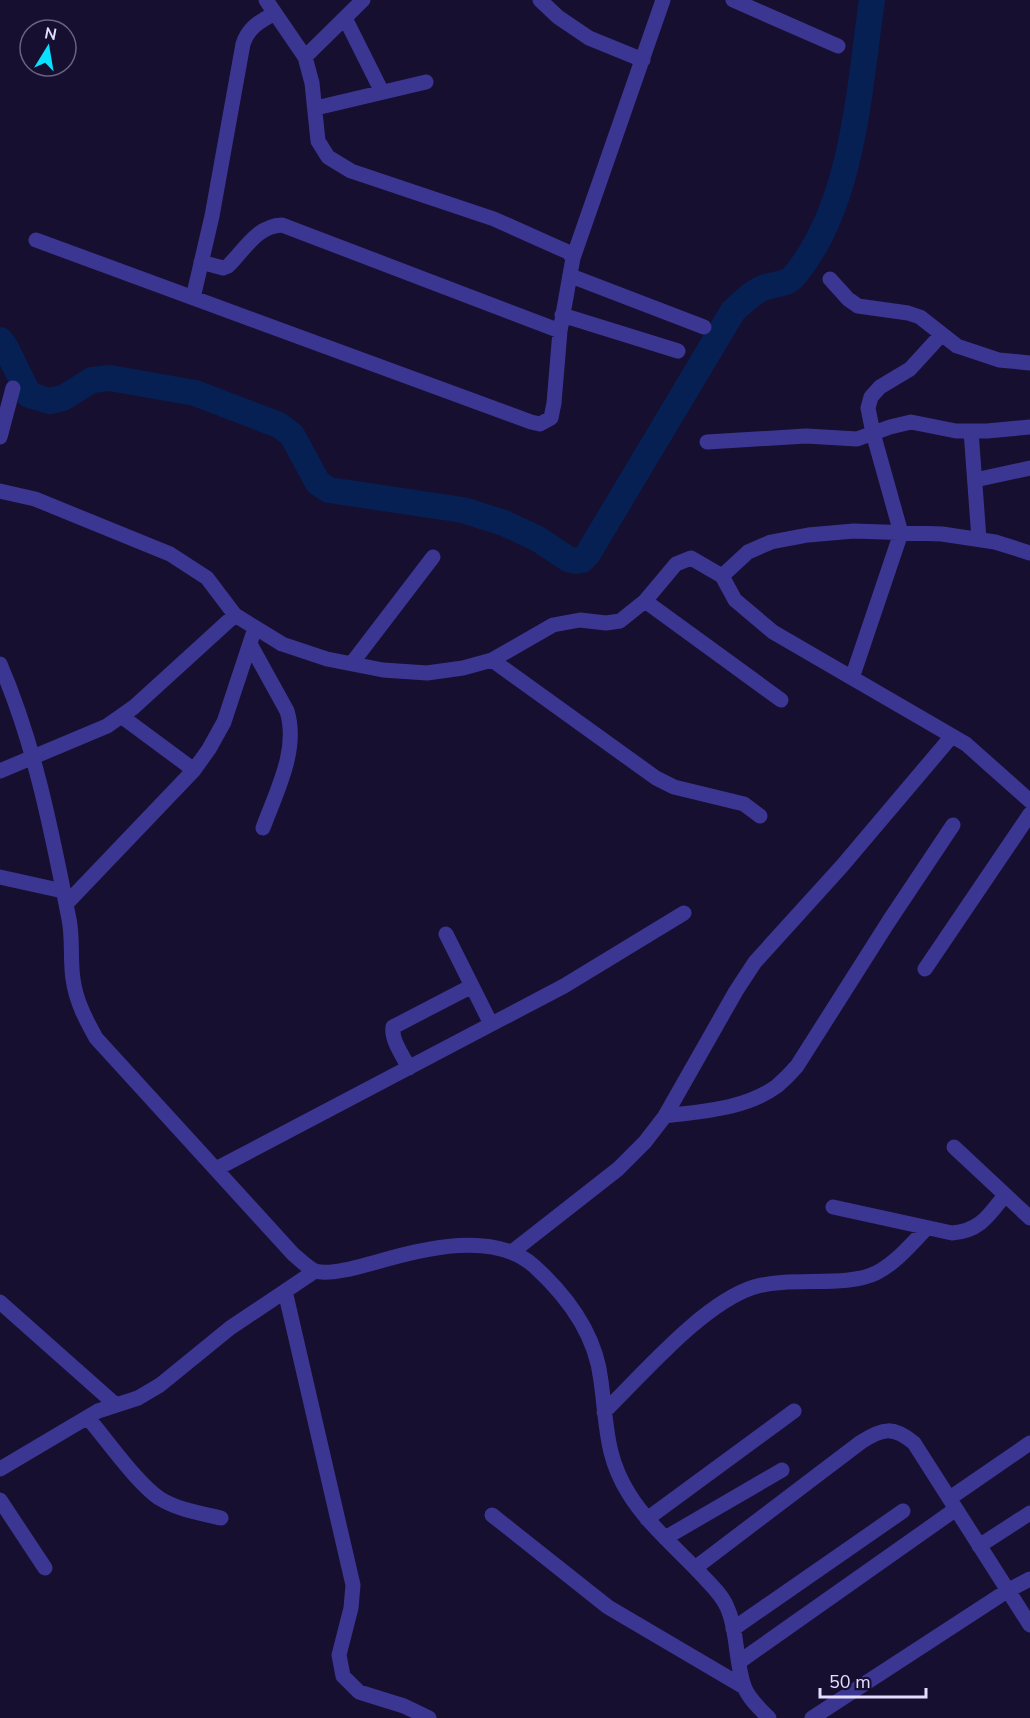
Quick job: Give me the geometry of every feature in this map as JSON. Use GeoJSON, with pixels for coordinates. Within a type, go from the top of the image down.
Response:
{"type":"FeatureCollection","features":[{"type":"Feature","properties":{"kind":"street"},"geometry":{"type":"LineString","coordinates":[[305,57],[347,10],[363,0]]}},
{"type":"Feature","properties":{"kind":"street"},"geometry":{"type":"LineString","coordinates":[[540,0],[558,17],[589,38],[643,60]]}},
{"type":"Feature","properties":{"kind":"street"},"geometry":{"type":"LineString","coordinates":[[36,240],[540,424],[551,418],[554,404],[561,323],[573,258],[663,0]]}},
{"type":"Feature","properties":{"kind":"street"},"geometry":{"type":"LineString","coordinates":[[733,0],[838,46]]}},
{"type":"Feature","properties":{"kind":"street"},"geometry":{"type":"LineString","coordinates":[[193,298],[212,216],[243,44],[246,35],[271,6],[305,57],[316,108],[318,141],[328,157],[351,171],[502,222],[568,252],[573,258]]}},
{"type":"Feature","properties":{"kind":"street"},"geometry":{"type":"LineString","coordinates":[[347,10],[382,92]]}},
{"type":"Feature","properties":{"kind":"street"},"geometry":{"type":"LineString","coordinates":[[316,108],[426,82]]}},
{"type":"Feature","properties":{"kind":"street"},"geometry":{"type":"LineString","coordinates":[[201,262],[223,268],[228,266],[269,226],[282,225],[561,323],[678,351]]}},
{"type":"Feature","properties":{"kind":"street"},"geometry":{"type":"LineString","coordinates":[[571,276],[704,327]]}},
{"type":"Feature","properties":{"kind":"street"},"geometry":{"type":"LineString","coordinates":[[830,279],[848,299],[858,306],[908,313],[920,317],[957,346],[976,354],[999,360],[1030,363]]}},
{"type":"Feature","properties":{"kind":"street"},"geometry":{"type":"LineString","coordinates":[[852,678],[901,533],[868,408],[871,397],[880,387],[910,369],[942,334]]}},
{"type":"Feature","properties":{"kind":"street"},"geometry":{"type":"LineString","coordinates":[[0,437],[13,388]]}},
{"type":"Feature","properties":{"kind":"street"},"geometry":{"type":"LineString","coordinates":[[707,442],[806,436],[856,439],[911,422],[956,431],[1030,427]]}},
{"type":"Feature","properties":{"kind":"street"},"geometry":{"type":"LineString","coordinates":[[971,431],[979,539]]}},
{"type":"Feature","properties":{"kind":"street"},"geometry":{"type":"LineString","coordinates":[[975,480],[1030,468]]}},
{"type":"Feature","properties":{"kind":"street"},"geometry":{"type":"LineString","coordinates":[[0,491],[35,499],[170,554],[207,578],[235,615],[282,644],[308,654],[383,670],[427,673],[463,668],[492,660],[553,625],[580,620],[620,621],[645,601],[676,564],[691,558],[722,576],[735,600],[773,632],[966,744],[1030,801]]}},
{"type":"Feature","properties":{"kind":"street"},"geometry":{"type":"LineString","coordinates":[[722,576],[748,552],[771,542],[808,535],[854,531],[942,534],[995,542],[1030,553]]}},
{"type":"Feature","properties":{"kind":"street"},"geometry":{"type":"LineString","coordinates":[[352,663],[433,556]]}},
{"type":"Feature","properties":{"kind":"street"},"geometry":{"type":"LineString","coordinates":[[645,601],[782,700]]}},
{"type":"Feature","properties":{"kind":"street"},"geometry":{"type":"LineString","coordinates":[[0,771],[107,726],[121,717],[235,615]]}},
{"type":"Feature","properties":{"kind":"street"},"geometry":{"type":"LineString","coordinates":[[65,898],[194,770],[209,749],[224,722],[255,628]]}},
{"type":"Feature","properties":{"kind":"street"},"geometry":{"type":"LineString","coordinates":[[250,644],[287,711],[291,723],[289,751],[263,828]]}},
{"type":"Feature","properties":{"kind":"street"},"geometry":{"type":"LineString","coordinates":[[492,660],[656,778],[674,787],[744,804],[760,816]]}},
{"type":"Feature","properties":{"kind":"street"},"geometry":{"type":"LineString","coordinates":[[0,663],[33,757],[70,923],[72,977],[80,1010],[96,1038],[293,1254],[315,1271]]}},
{"type":"Feature","properties":{"kind":"street"},"geometry":{"type":"LineString","coordinates":[[121,717],[194,770]]}},
{"type":"Feature","properties":{"kind":"street"},"geometry":{"type":"LineString","coordinates":[[512,1252],[618,1169],[645,1142],[665,1116],[755,962],[849,858],[952,736]]}},
{"type":"Feature","properties":{"kind":"street"},"geometry":{"type":"LineString","coordinates":[[925,969],[1030,814]]}},
{"type":"Feature","properties":{"kind":"street"},"geometry":{"type":"LineString","coordinates":[[665,1116],[726,1107],[757,1097],[777,1086],[797,1066],[952,825]]}},
{"type":"Feature","properties":{"kind":"street"},"geometry":{"type":"LineString","coordinates":[[0,877],[65,898]]}},
{"type":"Feature","properties":{"kind":"street"},"geometry":{"type":"LineString","coordinates":[[216,1169],[564,986],[684,913]]}},
{"type":"Feature","properties":{"kind":"street"},"geometry":{"type":"LineString","coordinates":[[446,934],[490,1024]]}},
{"type":"Feature","properties":{"kind":"street"},"geometry":{"type":"LineString","coordinates":[[409,1068],[394,1040],[393,1027],[472,987]]}},
{"type":"Feature","properties":{"kind":"street"},"geometry":{"type":"LineString","coordinates":[[954,1147],[1030,1218]]}},
{"type":"Feature","properties":{"kind":"street"},"geometry":{"type":"LineString","coordinates":[[833,1207],[952,1233],[965,1232],[985,1221],[1005,1195]]}},
{"type":"Feature","properties":{"kind":"street"},"geometry":{"type":"LineString","coordinates":[[604,1412],[693,1324],[731,1297],[754,1287],[785,1281],[862,1278],[887,1266],[927,1228]]}},
{"type":"Feature","properties":{"kind":"street"},"geometry":{"type":"LineString","coordinates":[[0,1468],[88,1418],[138,1398],[160,1385],[230,1329],[315,1271],[344,1271],[440,1247],[470,1245],[512,1252],[532,1264],[565,1298],[579,1319],[592,1344],[601,1378],[611,1460],[628,1494],[647,1519],[712,1586],[727,1606],[744,1687]]}},
{"type":"Feature","properties":{"kind":"street"},"geometry":{"type":"LineString","coordinates":[[285,1291],[353,1585],[351,1608],[339,1655],[343,1676],[358,1692],[404,1706],[429,1718]]}},
{"type":"Feature","properties":{"kind":"street"},"geometry":{"type":"LineString","coordinates":[[1,1306],[116,1405]]}},
{"type":"Feature","properties":{"kind":"street"},"geometry":{"type":"LineString","coordinates":[[647,1519],[795,1411]]}},
{"type":"Feature","properties":{"kind":"street"},"geometry":{"type":"LineString","coordinates":[[88,1418],[147,1488],[160,1498],[178,1507],[221,1518]]}},
{"type":"Feature","properties":{"kind":"street"},"geometry":{"type":"LineString","coordinates":[[695,1568],[861,1442],[886,1430],[900,1432],[914,1443],[1030,1625]]}},
{"type":"Feature","properties":{"kind":"street"},"geometry":{"type":"LineString","coordinates":[[739,1662],[1030,1443]]}},
{"type":"Feature","properties":{"kind":"street"},"geometry":{"type":"LineString","coordinates":[[665,1538],[782,1470]]}},
{"type":"Feature","properties":{"kind":"street"},"geometry":{"type":"LineString","coordinates":[[0,1500],[45,1568]]}},
{"type":"Feature","properties":{"kind":"street"},"geometry":{"type":"LineString","coordinates":[[733,1629],[903,1511]]}},
{"type":"Feature","properties":{"kind":"street"},"geometry":{"type":"LineString","coordinates":[[979,1546],[1030,1513]]}},
{"type":"Feature","properties":{"kind":"street"},"geometry":{"type":"LineString","coordinates":[[492,1515],[608,1607],[744,1687],[769,1718]]}},
{"type":"Feature","properties":{"kind":"street"},"geometry":{"type":"LineString","coordinates":[[812,1718],[1007,1591],[1030,1579]]}},
{"type":"Feature","properties":{"kind":"waterway"},"geometry":{"type":"LineString","coordinates":[[0,340],[29,395],[50,401],[63,398],[92,380],[110,378],[195,393],[279,425],[292,435],[318,483],[329,490],[463,510],[504,523],[538,539],[568,559],[582,560],[588,554],[733,311],[757,291],[792,278],[815,246],[830,214],[851,144],[872,0]]}}]}
